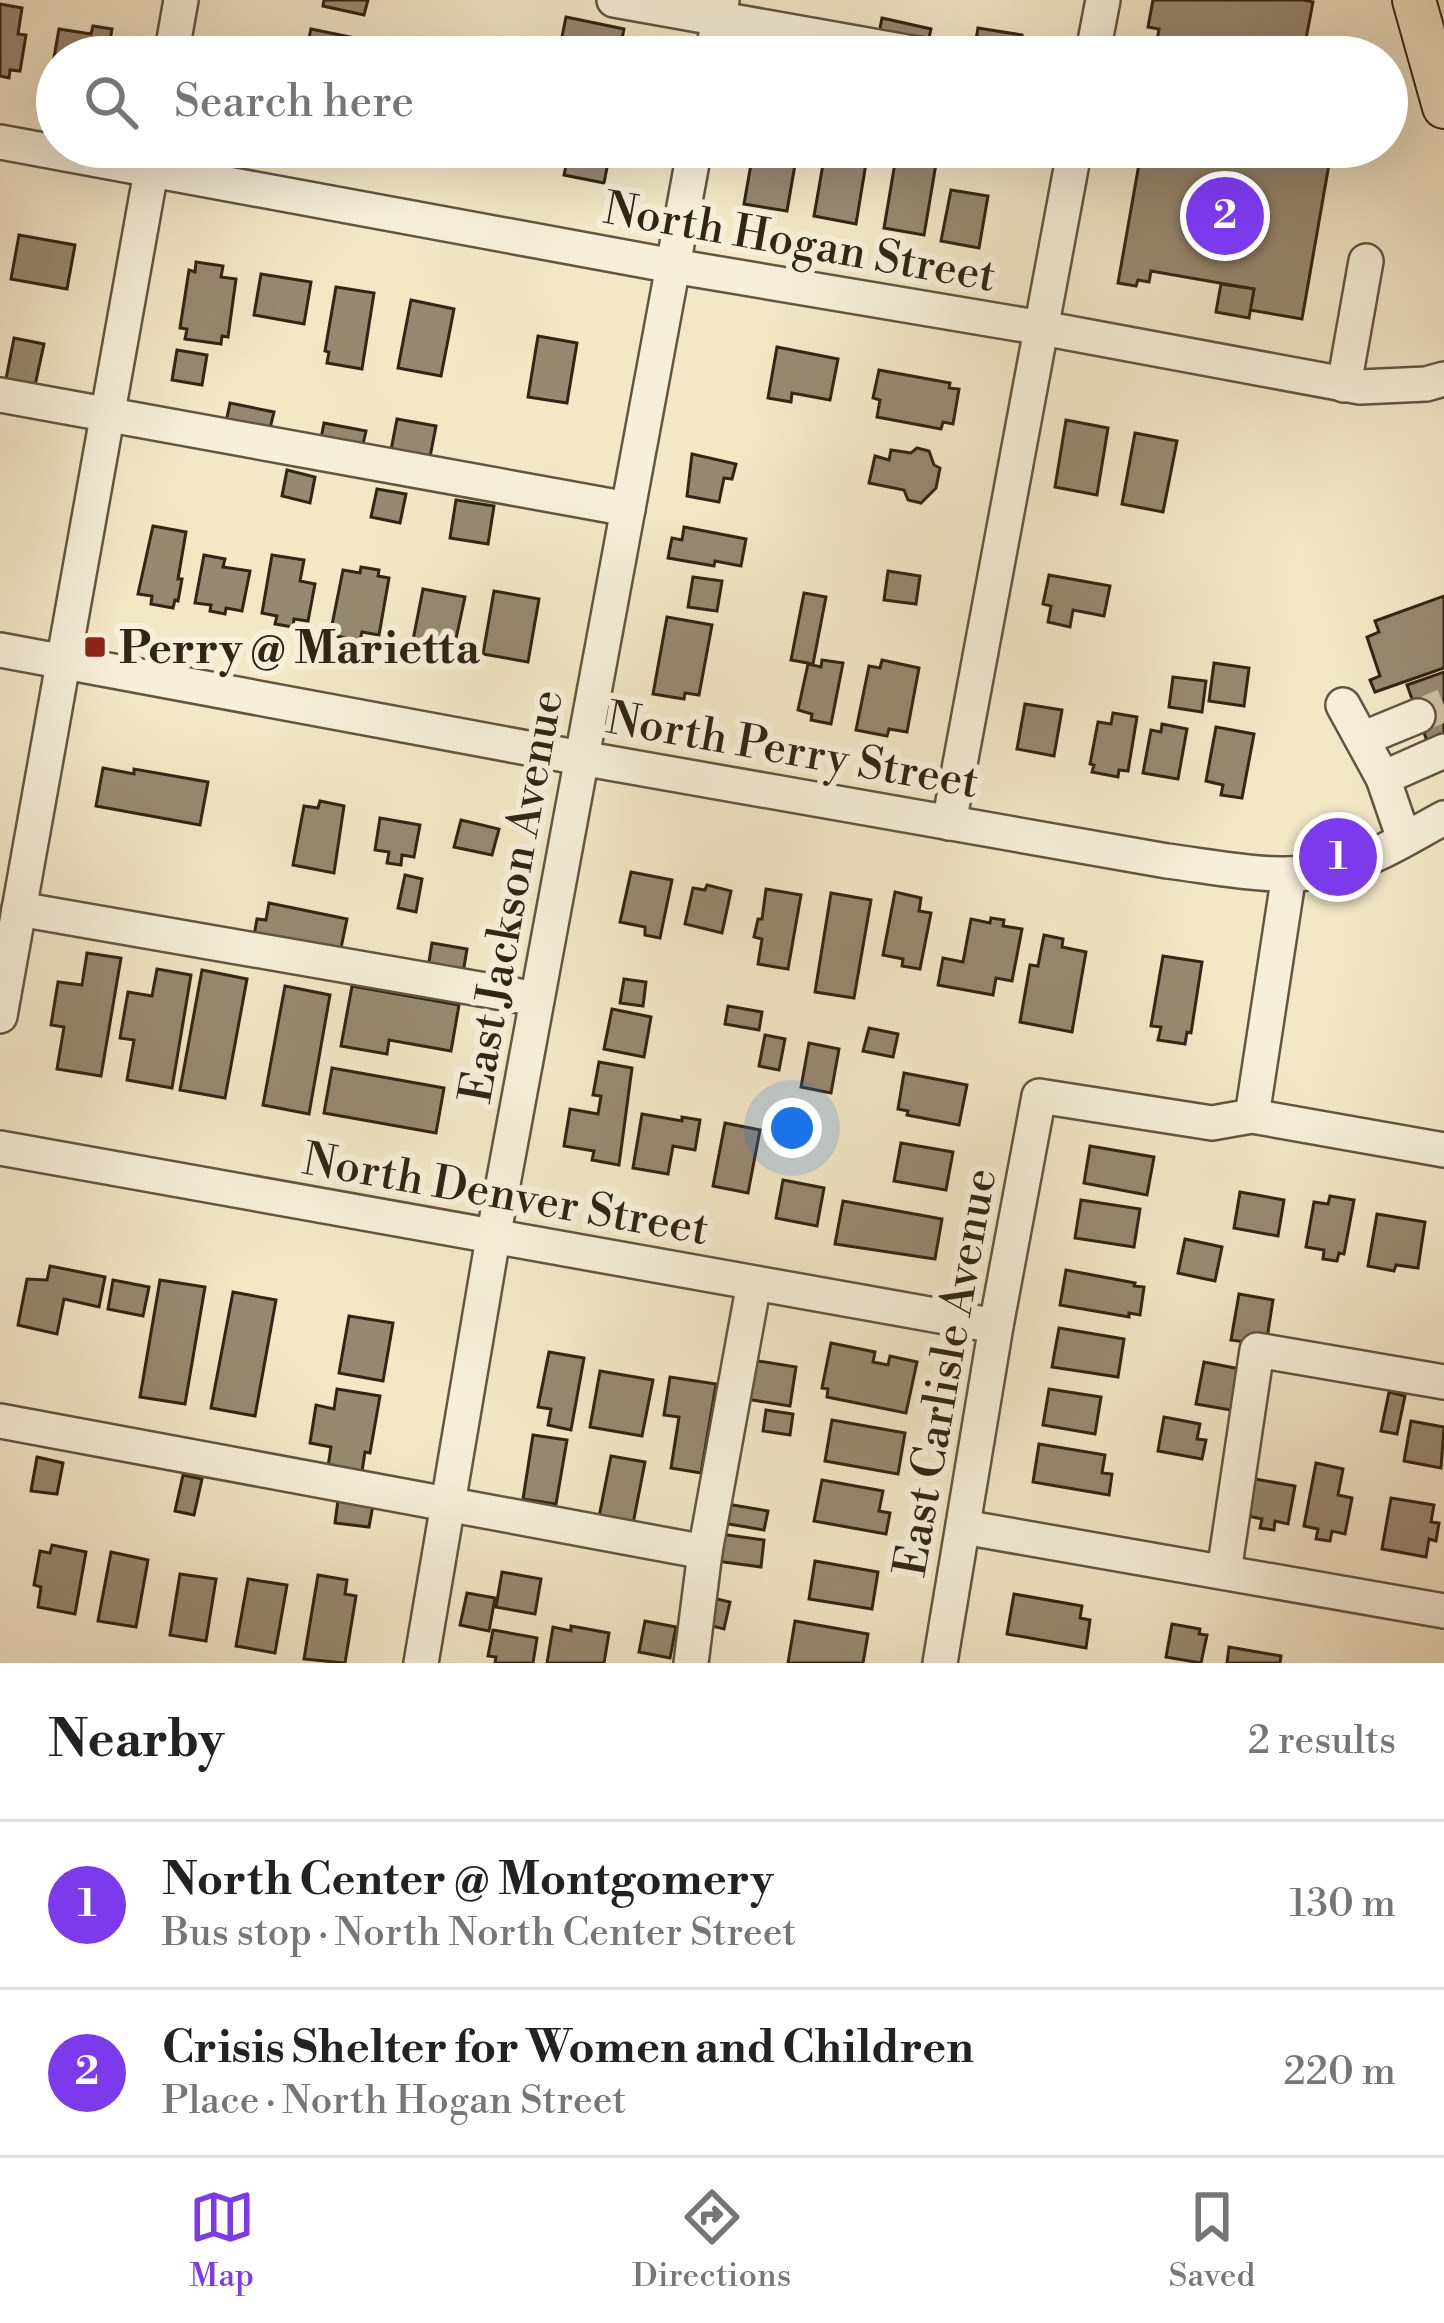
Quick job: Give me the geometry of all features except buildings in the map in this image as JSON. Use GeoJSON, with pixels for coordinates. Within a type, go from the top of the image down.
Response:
{"type":"FeatureCollection","features":[{"type":"Feature","properties":{"kind":"main road"},"geometry":{"type":"LineString","coordinates":[[1414,0],[1444,107]]}},
{"type":"Feature","properties":{"kind":"street"},"geometry":{"type":"LineString","coordinates":[[175,36],[181,0]]}},
{"type":"Feature","properties":{"kind":"street"},"geometry":{"type":"LineString","coordinates":[[614,0],[720,9],[841,36]]}},
{"type":"Feature","properties":{"kind":"street"},"geometry":{"type":"LineString","coordinates":[[1096,36],[1103,0]]}},
{"type":"Feature","properties":{"kind":"street","name":"North Hogan Street"},"geometry":{"type":"LineString","coordinates":[[0,142],[36,146]]}},
{"type":"Feature","properties":{"kind":"street"},"geometry":{"type":"LineString","coordinates":[[0,1016],[151,168]]}},
{"type":"Feature","properties":{"kind":"street","name":"North Hogan Street"},"geometry":{"type":"LineString","coordinates":[[201,168],[674,266],[1344,385],[1426,384],[1444,379]]}},
{"type":"Feature","properties":{"kind":"street","name":"East Jackson Avenue"},"geometry":{"type":"LineString","coordinates":[[421,1663],[493,1238],[691,168]]}},
{"type":"Feature","properties":{"kind":"street"},"geometry":{"type":"LineString","coordinates":[[949,823],[1071,168]]}},
{"type":"Feature","properties":{"kind":"street"},"geometry":{"type":"LineString","coordinates":[[1344,385],[1366,261]]}},
{"type":"Feature","properties":{"kind":"street"},"geometry":{"type":"LineString","coordinates":[[0,395],[628,509]]}},
{"type":"Feature","properties":{"kind":"street","name":"North Perry Street"},"geometry":{"type":"LineString","coordinates":[[0,650],[581,758],[1259,873],[1346,866],[1444,818]]}},
{"type":"Feature","properties":{"kind":"street"},"geometry":{"type":"LineString","coordinates":[[1343,705],[1383,778],[1404,839]]}},
{"type":"Feature","properties":{"kind":"street"},"geometry":{"type":"LineString","coordinates":[[1362,740],[1418,716]]}},
{"type":"Feature","properties":{"kind":"street"},"geometry":{"type":"LineString","coordinates":[[1383,778],[1444,751]]}},
{"type":"Feature","properties":{"kind":"street"},"geometry":{"type":"LineString","coordinates":[[1289,874],[1252,1116],[1444,1150]]}},
{"type":"Feature","properties":{"kind":"street"},"geometry":{"type":"LineString","coordinates":[[19,909],[537,999]]}},
{"type":"Feature","properties":{"kind":"street","name":"East Carlisle Avenue"},"geometry":{"type":"LineString","coordinates":[[940,1663],[1039,1096],[1212,1123],[1252,1116]]}},
{"type":"Feature","properties":{"kind":"street","name":"North Denver Street"},"geometry":{"type":"LineString","coordinates":[[0,1148],[996,1326]]}},
{"type":"Feature","properties":{"kind":"street"},"geometry":{"type":"LineString","coordinates":[[691,1663],[705,1552],[754,1283]]}},
{"type":"Feature","properties":{"kind":"street"},"geometry":{"type":"LineString","coordinates":[[1224,1572],[1257,1350],[1444,1382]]}},
{"type":"Feature","properties":{"kind":"street"},"geometry":{"type":"LineString","coordinates":[[0,1420],[705,1552]]}},
{"type":"Feature","properties":{"kind":"street"},"geometry":{"type":"LineString","coordinates":[[963,1527],[1444,1611]]}},
{"type":"Feature","properties":{"kind":"tunnel"},"geometry":{"type":"LineString","coordinates":[[1418,716],[1444,705]]}},
{"type":"Feature","properties":{"kind":"place","name":"Crisis Shelter for Women and Children"},"geometry":{"type":"Point","coordinates":[1225,216]}},
{"type":"Feature","properties":{"kind":"place","name":"Perry @ Marietta"},"geometry":{"type":"Point","coordinates":[95,647]}},
{"type":"Feature","properties":{"kind":"place","name":"North Center @ Montgomery"},"geometry":{"type":"Point","coordinates":[1338,857]}}]}
